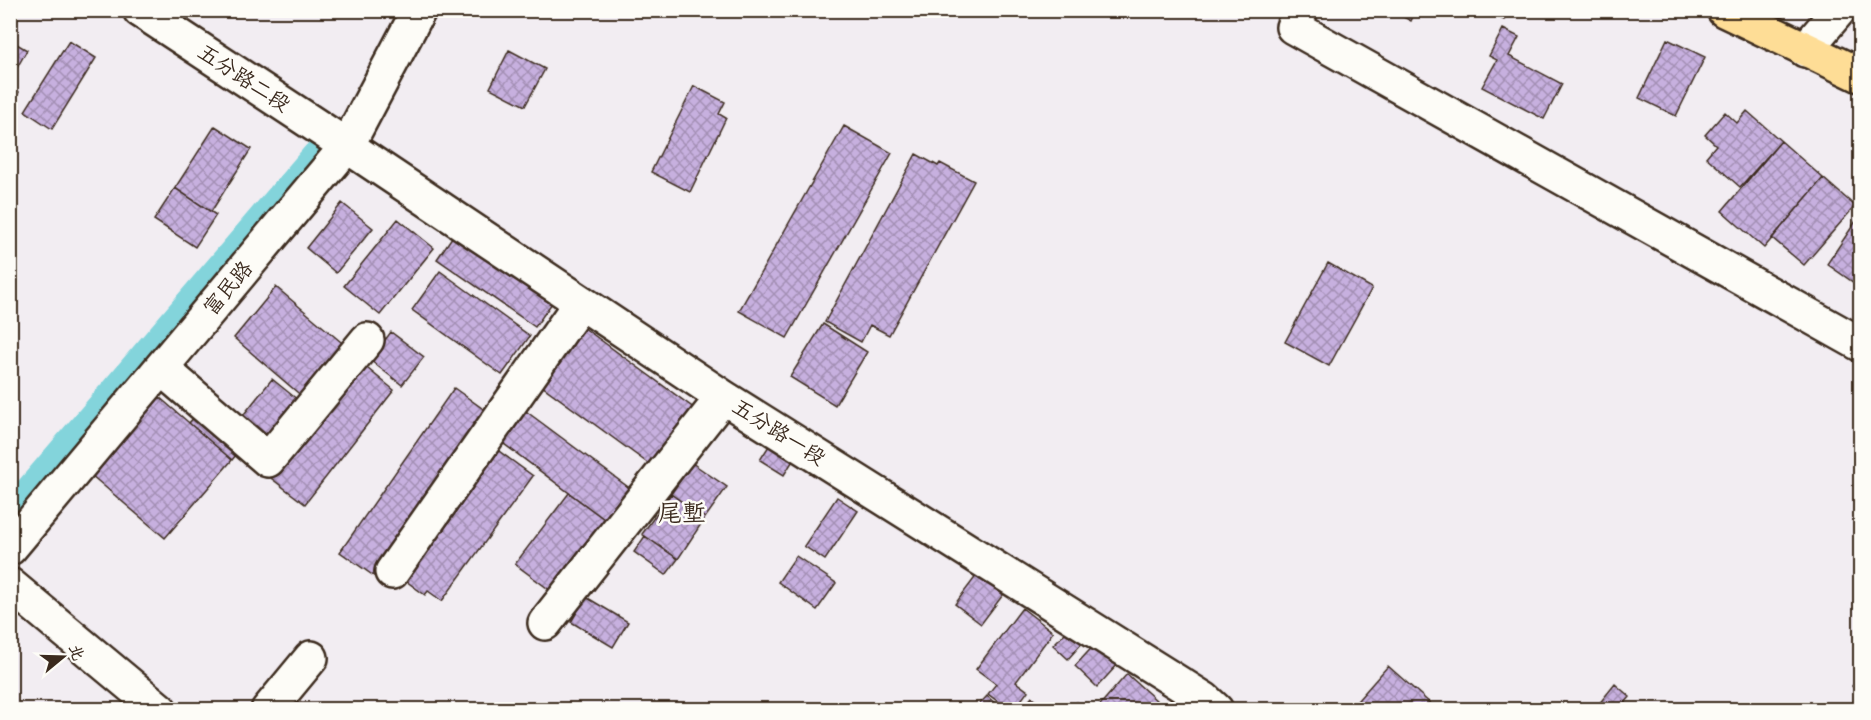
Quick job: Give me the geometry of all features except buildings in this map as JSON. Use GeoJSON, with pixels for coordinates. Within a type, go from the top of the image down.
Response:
{"type":"FeatureCollection","features":[{"type":"Feature","properties":{"kind":"main road"},"geometry":{"type":"LineString","coordinates":[[1724,10],[1860,75]]}},
{"type":"Feature","properties":{"kind":"street","name":"五分路二段"},"geometry":{"type":"LineString","coordinates":[[140,10],[347,146]]}},
{"type":"Feature","properties":{"kind":"street","name":"富民路"},"geometry":{"type":"LineString","coordinates":[[10,548],[347,146],[419,10]]}},
{"type":"Feature","properties":{"kind":"street"},"geometry":{"type":"LineString","coordinates":[[1301,10],[1293,27],[1860,344]]}},
{"type":"Feature","properties":{"kind":"street"},"geometry":{"type":"LineString","coordinates":[[1804,50],[1839,10]]}},
{"type":"Feature","properties":{"kind":"street","name":"五分路一段"},"geometry":{"type":"LineString","coordinates":[[347,146],[723,397],[1205,706]]}},
{"type":"Feature","properties":{"kind":"street"},"geometry":{"type":"LineString","coordinates":[[392,572],[581,302]]}},
{"type":"Feature","properties":{"kind":"street"},"geometry":{"type":"LineString","coordinates":[[161,368],[268,460],[367,340]]}},
{"type":"Feature","properties":{"kind":"street"},"geometry":{"type":"LineString","coordinates":[[545,623],[723,397]]}},
{"type":"Feature","properties":{"kind":"street"},"geometry":{"type":"LineString","coordinates":[[10,585],[160,710]]}},
{"type":"Feature","properties":{"kind":"street"},"geometry":{"type":"LineString","coordinates":[[268,710],[311,658]]}},
{"type":"Feature","properties":{"kind":"waterway"},"geometry":{"type":"LineString","coordinates":[[316,155],[327,141]]}},
{"type":"Feature","properties":{"kind":"waterway"},"geometry":{"type":"LineString","coordinates":[[10,512],[316,155]]}},
{"type":"Feature","properties":{"kind":"district","name":"尾塹"},"geometry":{"type":"Point","coordinates":[682,513]}}]}
